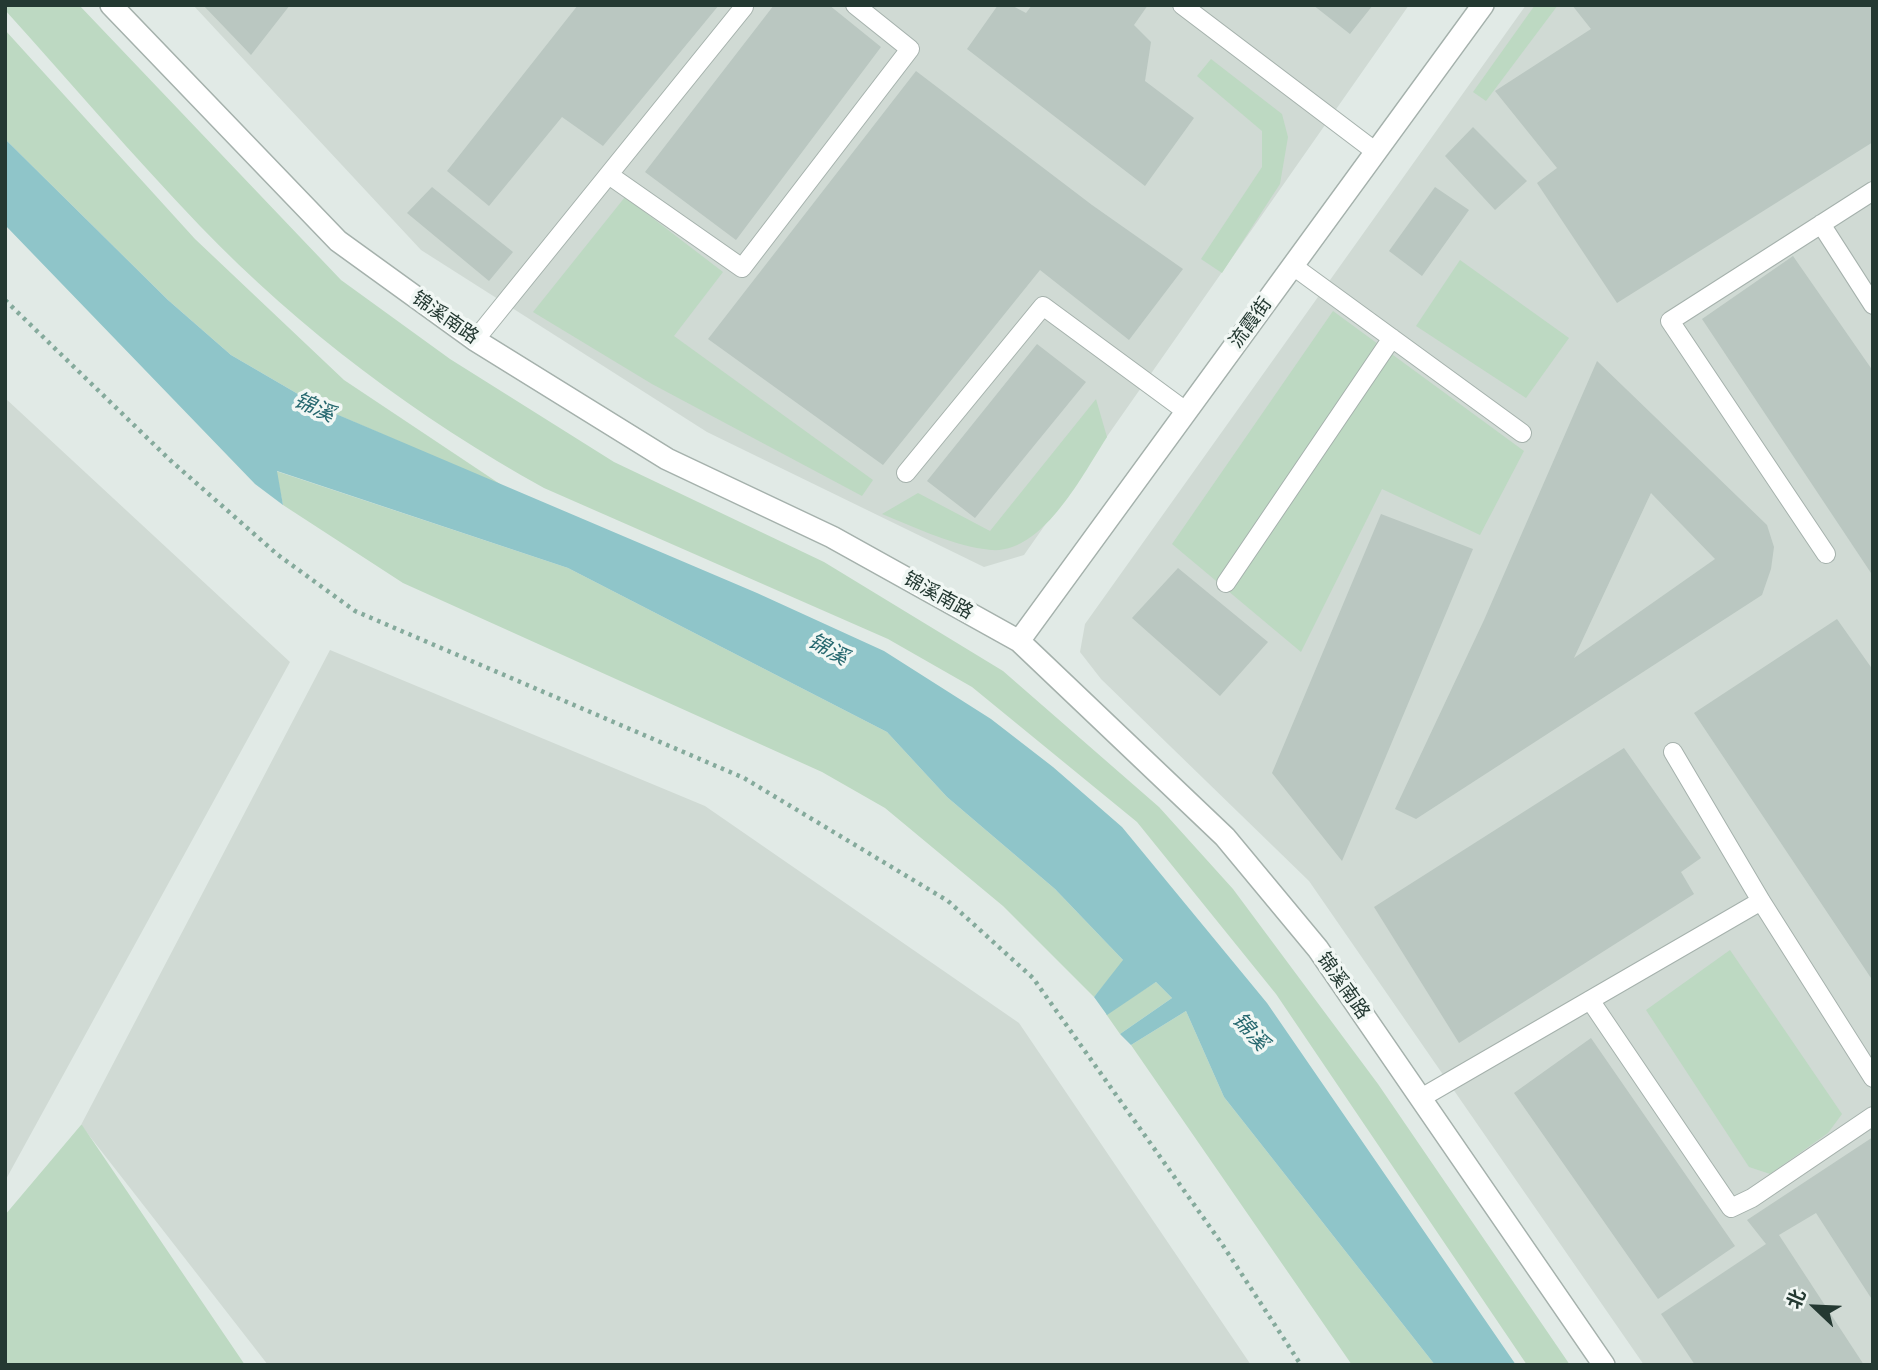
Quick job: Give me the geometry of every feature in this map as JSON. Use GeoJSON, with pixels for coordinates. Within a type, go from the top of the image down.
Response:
{"type":"FeatureCollection","features":[{"type":"Feature","properties":{"kind":"street","name":"锦溪南路"},"geometry":{"type":"LineString","coordinates":[[111,5],[338,241],[475,340],[667,459],[832,537],[1019,641],[1225,837],[1318,949],[1604,1365]]}},
{"type":"Feature","properties":{"kind":"street","name":"流霞街"},"geometry":{"type":"LineString","coordinates":[[1019,641],[1483,5]]}},
{"type":"Feature","properties":{"kind":"lane"},"geometry":{"type":"LineString","coordinates":[[609,175],[742,268],[910,49],[855,5]]}},
{"type":"Feature","properties":{"kind":"lane"},"geometry":{"type":"LineString","coordinates":[[1182,5],[1376,152]]}},
{"type":"Feature","properties":{"kind":"lane"},"geometry":{"type":"LineString","coordinates":[[475,340],[744,7]]}},
{"type":"Feature","properties":{"kind":"lane"},"geometry":{"type":"LineString","coordinates":[[1826,554],[1670,321],[1873,191]]}},
{"type":"Feature","properties":{"kind":"lane"},"geometry":{"type":"LineString","coordinates":[[1821,224],[1873,304]]}},
{"type":"Feature","properties":{"kind":"lane"},"geometry":{"type":"LineString","coordinates":[[1293,266],[1522,433]]}},
{"type":"Feature","properties":{"kind":"lane"},"geometry":{"type":"LineString","coordinates":[[906,472],[1043,306],[1187,412]]}},
{"type":"Feature","properties":{"kind":"lane"},"geometry":{"type":"LineString","coordinates":[[1226,583],[1392,338]]}},
{"type":"Feature","properties":{"kind":"lane"},"geometry":{"type":"LineString","coordinates":[[1673,752],[1761,901],[1873,1079]]}},
{"type":"Feature","properties":{"kind":"lane"},"geometry":{"type":"LineString","coordinates":[[1421,1098],[1761,901]]}},
{"type":"Feature","properties":{"kind":"lane"},"geometry":{"type":"LineString","coordinates":[[1590,1000],[1731,1208],[1752,1198],[1873,1116]]}},
{"type":"Feature","properties":{"kind":"path"},"geometry":{"type":"LineString","coordinates":[[5,300],[170,460],[278,555],[355,611],[744,778],[948,901],[1033,978],[1222,1244],[1301,1365]]}},
{"type":"Feature","properties":{"kind":"shaded area"},"geometry":{"type":"Polygon","coordinates":[[[193,5],[1409,5],[1024,555],[984,567],[707,432],[421,250],[193,5]]]}},
{"type":"Feature","properties":{"kind":"shaded area"},"geometry":{"type":"Polygon","coordinates":[[[1526,5],[1873,5],[1873,1365],[1644,1365],[1309,881],[1101,679],[1080,652],[1085,624],[1526,5]]]}},
{"type":"Feature","properties":{"kind":"shaded area"},"geometry":{"type":"Polygon","coordinates":[[[5,398],[290,662],[5,1181],[5,398]]]}},
{"type":"Feature","properties":{"kind":"shaded area"},"geometry":{"type":"Polygon","coordinates":[[[330,650],[705,806],[1019,1023],[1251,1365],[268,1365],[81,1125],[330,650]]]}},
{"type":"Feature","properties":{"kind":"green space"},"geometry":{"type":"Polygon","coordinates":[[[5,5],[79,5],[341,280],[450,359],[614,462],[824,562],[1003,671],[1159,807],[1233,889],[1378,1084],[1570,1365],[1527,1365],[1276,994],[1137,822],[972,687],[888,639],[544,488],[406,402],[320,336],[238,264],[126,146],[5,10],[5,5]]]}},
{"type":"Feature","properties":{"kind":"green space"},"geometry":{"type":"Polygon","coordinates":[[[1535,5],[1558,5],[1486,101],[1473,92],[1535,5]]]}},
{"type":"Feature","properties":{"kind":"green space"},"geometry":{"type":"Polygon","coordinates":[[[5,30],[195,239],[344,380],[506,488],[322,408],[231,355],[168,300],[5,139],[5,30]]]}},
{"type":"Feature","properties":{"kind":"green space"},"geometry":{"type":"Polygon","coordinates":[[[1211,59],[1282,114],[1288,137],[1280,184],[1222,273],[1201,259],[1262,167],[1262,131],[1197,76],[1211,59]]]}},
{"type":"Feature","properties":{"kind":"green space"},"geometry":{"type":"Polygon","coordinates":[[[625,197],[723,272],[674,336],[873,480],[862,496],[652,384],[533,312],[625,197]]]}},
{"type":"Feature","properties":{"kind":"green space"},"geometry":{"type":"Polygon","coordinates":[[[1460,260],[1569,338],[1526,398],[1416,326],[1460,260]]]}},
{"type":"Feature","properties":{"kind":"green space"},"geometry":{"type":"Polygon","coordinates":[[[1333,311],[1524,451],[1480,535],[1382,489],[1301,652],[1172,544],[1333,311]]]}},
{"type":"Feature","properties":{"kind":"green space"},"geometry":{"type":"Polygon","coordinates":[[[1096,399],[1107,437],[1060,509],[1028,539],[1010,548],[977,548],[935,536],[882,514],[918,493],[990,531],[1096,399]]]}},
{"type":"Feature","properties":{"kind":"green space"},"geometry":{"type":"Polygon","coordinates":[[[276,471],[568,568],[887,732],[947,797],[1055,889],[1124,961],[1094,997],[1003,906],[885,808],[822,772],[403,583],[283,505],[276,471]]]}},
{"type":"Feature","properties":{"kind":"green space"},"geometry":{"type":"Polygon","coordinates":[[[1730,950],[1842,1114],[1828,1133],[1770,1174],[1749,1167],[1646,1010],[1730,950]]]}},
{"type":"Feature","properties":{"kind":"green space"},"geometry":{"type":"Polygon","coordinates":[[[1156,982],[1172,998],[1120,1034],[1106,1014],[1156,982]]]}},
{"type":"Feature","properties":{"kind":"green space"},"geometry":{"type":"Polygon","coordinates":[[[1186,1011],[1224,1097],[1435,1365],[1352,1365],[1131,1045],[1186,1011]]]}},
{"type":"Feature","properties":{"kind":"green space"},"geometry":{"type":"Polygon","coordinates":[[[81,1125],[245,1365],[5,1365],[5,1215],[81,1125]]]}},
{"type":"Feature","properties":{"kind":"water","name":"锦溪"},"geometry":{"type":"Polygon","coordinates":[[[5,139],[168,300],[231,355],[322,408],[757,593],[884,651],[991,719],[1053,767],[1122,827],[1267,1003],[1516,1365],[1435,1365],[1224,1097],[1186,1011],[1131,1045],[1120,1034],[1172,998],[1156,982],[1107,1015],[1094,997],[1123,960],[1055,889],[947,797],[887,732],[568,568],[277,471],[283,505],[255,484],[5,225],[5,139]]]}},
{"type":"Feature","properties":{"kind":"building"},"geometry":{"type":"Polygon","coordinates":[[[203,5],[290,5],[251,55],[203,5]]]}},
{"type":"Feature","properties":{"kind":"building"},"geometry":{"type":"Polygon","coordinates":[[[578,5],[719,5],[603,146],[562,117],[489,206],[447,171],[578,5]]]}},
{"type":"Feature","properties":{"kind":"building"},"geometry":{"type":"Polygon","coordinates":[[[774,5],[829,5],[881,47],[736,240],[645,172],[774,5]]]}},
{"type":"Feature","properties":{"kind":"building"},"geometry":{"type":"Polygon","coordinates":[[[998,5],[1011,5],[1026,13],[1032,5],[1148,5],[1134,25],[1151,42],[1145,81],[1194,118],[1145,186],[967,49],[998,5]]]}},
{"type":"Feature","properties":{"kind":"building"},"geometry":{"type":"Polygon","coordinates":[[[1313,5],[1373,5],[1350,34],[1313,5]]]}},
{"type":"Feature","properties":{"kind":"building"},"geometry":{"type":"Polygon","coordinates":[[[1572,5],[1873,5],[1873,142],[1617,303],[1537,183],[1557,168],[1495,91],[1591,29],[1572,5]]]}},
{"type":"Feature","properties":{"kind":"building"},"geometry":{"type":"Polygon","coordinates":[[[916,71],[1092,205],[1183,269],[1129,340],[1040,270],[883,465],[708,339],[916,71]]]}},
{"type":"Feature","properties":{"kind":"building"},"geometry":{"type":"Polygon","coordinates":[[[1473,127],[1527,181],[1495,210],[1445,156],[1473,127]]]}},
{"type":"Feature","properties":{"kind":"building"},"geometry":{"type":"Polygon","coordinates":[[[432,187],[513,252],[489,281],[407,213],[432,187]]]}},
{"type":"Feature","properties":{"kind":"building"},"geometry":{"type":"Polygon","coordinates":[[[1435,187],[1469,210],[1422,276],[1389,251],[1435,187]]]}},
{"type":"Feature","properties":{"kind":"building"},"geometry":{"type":"Polygon","coordinates":[[[1793,256],[1873,371],[1873,576],[1702,319],[1793,256]]]}},
{"type":"Feature","properties":{"kind":"building"},"geometry":{"type":"Polygon","coordinates":[[[1037,344],[1086,382],[975,518],[927,481],[1037,344]]]}},
{"type":"Feature","properties":{"kind":"building"},"geometry":{"type":"Polygon","coordinates":[[[1597,361],[1767,525],[1774,547],[1771,569],[1762,595],[1416,819],[1395,809],[1484,620],[1597,361]],[[1651,493],[1574,658],[1715,559],[1651,493]]]}},
{"type":"Feature","properties":{"kind":"building"},"geometry":{"type":"Polygon","coordinates":[[[1381,514],[1473,549],[1342,861],[1272,773],[1381,514]]]}},
{"type":"Feature","properties":{"kind":"building"},"geometry":{"type":"Polygon","coordinates":[[[1178,568],[1268,642],[1220,696],[1132,618],[1178,568]]]}},
{"type":"Feature","properties":{"kind":"building"},"geometry":{"type":"Polygon","coordinates":[[[1837,619],[1873,670],[1873,981],[1694,713],[1837,619]]]}},
{"type":"Feature","properties":{"kind":"building"},"geometry":{"type":"Polygon","coordinates":[[[1624,748],[1701,858],[1681,872],[1694,894],[1459,1043],[1374,907],[1624,748]]]}},
{"type":"Feature","properties":{"kind":"building"},"geometry":{"type":"Polygon","coordinates":[[[1591,1038],[1735,1246],[1658,1299],[1514,1093],[1591,1038]]]}},
{"type":"Feature","properties":{"kind":"building"},"geometry":{"type":"Polygon","coordinates":[[[1873,1137],[1873,1301],[1816,1213],[1779,1235],[1864,1365],[1695,1365],[1661,1314],[1766,1244],[1747,1220],[1873,1137]]]}}]}
